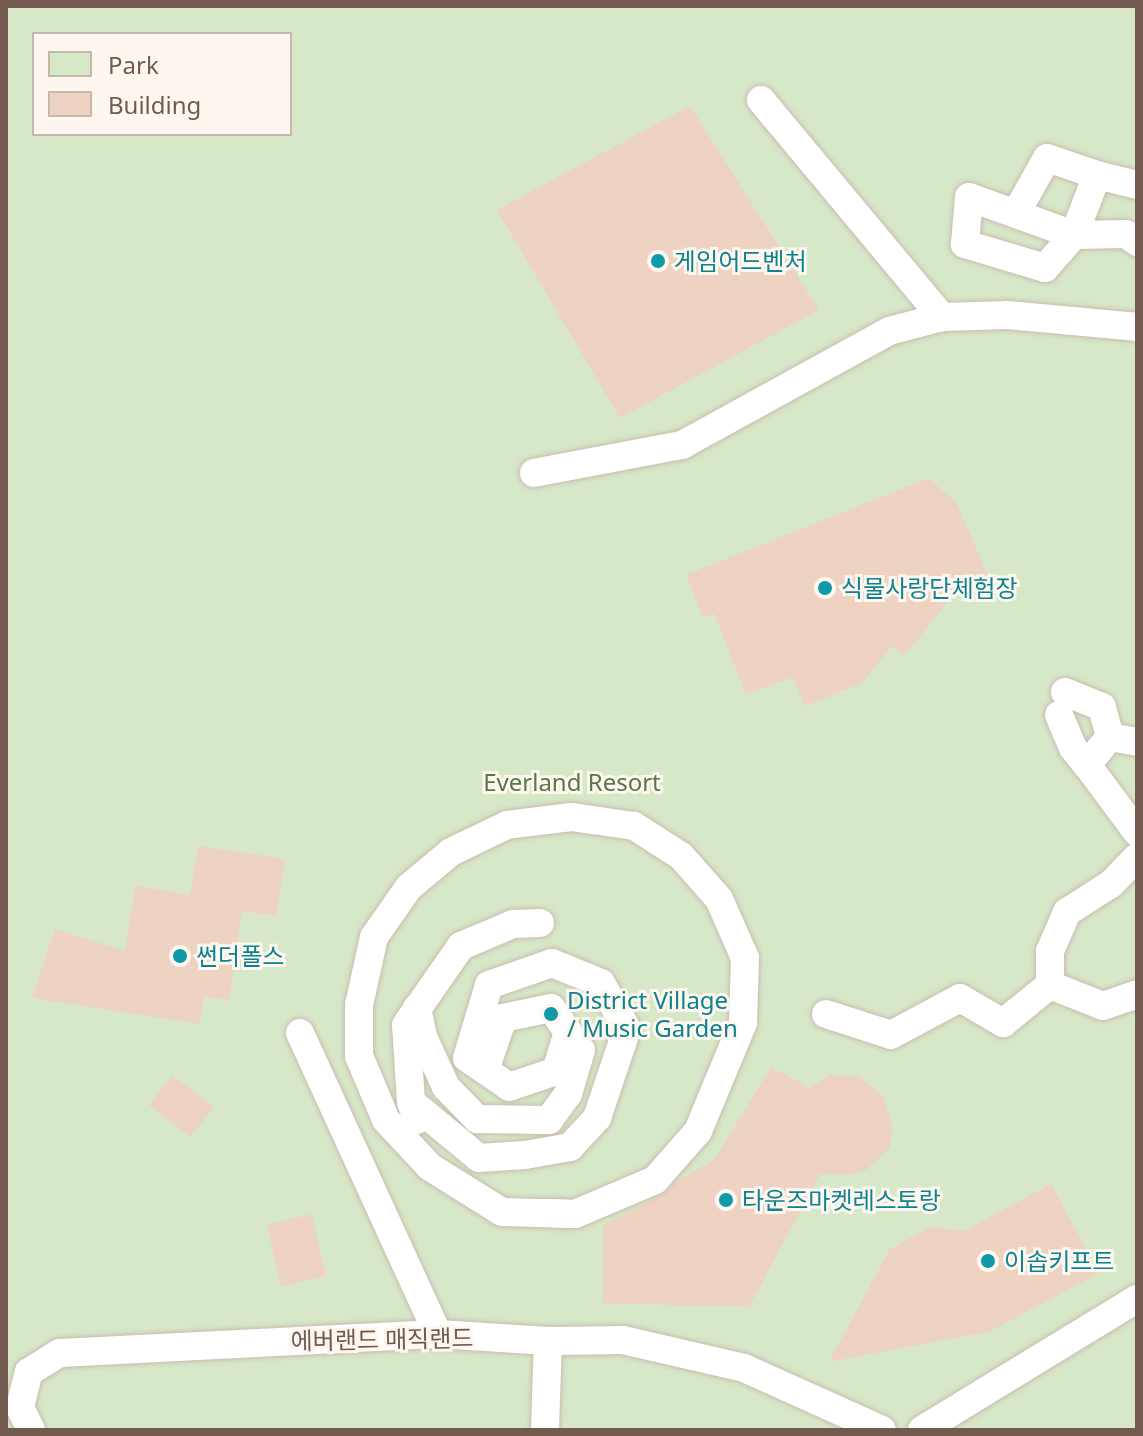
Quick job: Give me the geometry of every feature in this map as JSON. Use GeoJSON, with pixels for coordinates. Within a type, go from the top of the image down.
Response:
{"type":"FeatureCollection","features":[{"type":"Feature","properties":{"kind":"street"},"geometry":{"type":"LineString","coordinates":[[761,100],[942,317]]}},
{"type":"Feature","properties":{"kind":"street"},"geometry":{"type":"LineString","coordinates":[[1016,213],[1047,158],[1137,185]]}},
{"type":"Feature","properties":{"kind":"street"},"geometry":{"type":"LineString","coordinates":[[1097,175],[1074,235],[1045,268],[965,244],[969,197],[1074,235],[1126,234],[1137,242]]}},
{"type":"Feature","properties":{"kind":"street"},"geometry":{"type":"LineString","coordinates":[[534,473],[682,445],[889,331],[942,317],[1008,315],[1137,327]]}},
{"type":"Feature","properties":{"kind":"street"},"geometry":{"type":"LineString","coordinates":[[1087,765],[1124,739],[1102,707],[1062,704],[1073,748],[1137,832]]}},
{"type":"Feature","properties":{"kind":"street"},"geometry":{"type":"LineString","coordinates":[[430,1167],[386,1120],[359,1056],[359,1005],[374,937],[409,887],[419,878],[451,852],[507,825],[571,817],[634,826],[681,856],[719,899],[745,958],[743,1023],[698,1131],[655,1180],[562,1214],[502,1212],[430,1167],[411,1102],[406,1025],[461,946],[513,924],[540,923]]}},
{"type":"Feature","properties":{"kind":"street"},"geometry":{"type":"LineString","coordinates":[[1050,985],[1050,951],[1067,912],[1111,884],[1137,857]]}},
{"type":"Feature","properties":{"kind":"street"},"geometry":{"type":"LineString","coordinates":[[411,1102],[479,1158],[525,1155],[570,1147],[597,1118],[627,1029],[601,983],[552,963],[489,985],[467,1058],[509,1087],[556,1071],[568,1032],[551,1008]]}},
{"type":"Feature","properties":{"kind":"street"},"geometry":{"type":"LineString","coordinates":[[1050,985],[1103,1006],[1137,994]]}},
{"type":"Feature","properties":{"kind":"street"},"geometry":{"type":"LineString","coordinates":[[826,1014],[891,1035],[960,998],[1003,1023],[1050,985]]}},
{"type":"Feature","properties":{"kind":"street"},"geometry":{"type":"LineString","coordinates":[[417,1008],[423,1037],[446,1087],[477,1119],[549,1120],[568,1094],[587,1032],[551,1008],[503,1018],[485,1070]]}},
{"type":"Feature","properties":{"kind":"street"},"geometry":{"type":"LineString","coordinates":[[300,1033],[438,1334]]}},
{"type":"Feature","properties":{"kind":"street"},"geometry":{"type":"LineString","coordinates":[[922,1430],[1137,1299]]}},
{"type":"Feature","properties":{"kind":"street","name":"에버랜드 매직랜드"},"geometry":{"type":"LineString","coordinates":[[31,1430],[20,1407],[29,1372],[60,1353],[438,1334],[548,1341],[623,1340],[744,1368],[882,1430]]}},
{"type":"Feature","properties":{"kind":"street"},"geometry":{"type":"LineString","coordinates":[[545,1430],[548,1341]]}},
{"type":"Feature","properties":{"kind":"green space","name":"Everland Resort"},"geometry":{"type":"Polygon","coordinates":[[[6,6],[1137,6],[1137,1430],[6,1430],[6,6]]]}},
{"type":"Feature","properties":{"kind":"building","name":"게임어드벤처"},"geometry":{"type":"Polygon","coordinates":[[[690,106],[819,310],[620,418],[497,210],[690,106]]]}},
{"type":"Feature","properties":{"kind":"building","name":"식물사랑단체험장"},"geometry":{"type":"Polygon","coordinates":[[[929,478],[956,503],[988,575],[959,588],[904,656],[892,646],[862,683],[805,706],[793,677],[746,695],[714,613],[703,618],[686,575],[929,478]]]}},
{"type":"Feature","properties":{"kind":"building","name":"썬더폴스"},"geometry":{"type":"Polygon","coordinates":[[[198,846],[285,859],[276,916],[242,911],[229,1000],[204,996],[200,1024],[32,998],[55,929],[125,951],[135,886],[190,895],[198,846]]]}},
{"type":"Feature","properties":{"kind":"building","name":"타운즈마켓레스토랑"},"geometry":{"type":"Polygon","coordinates":[[[771,1067],[810,1088],[830,1075],[860,1077],[884,1097],[892,1127],[890,1147],[866,1170],[849,1175],[820,1174],[749,1307],[603,1303],[603,1225],[662,1195],[676,1182],[714,1160],[771,1067]]]}},
{"type":"Feature","properties":{"kind":"building"},"geometry":{"type":"Polygon","coordinates":[[[172,1075],[214,1107],[190,1137],[149,1105],[172,1075]]]}},
{"type":"Feature","properties":{"kind":"building","name":"이솝키프트"},"geometry":{"type":"Polygon","coordinates":[[[1051,1184],[1099,1273],[991,1331],[829,1362],[890,1249],[931,1227],[964,1231],[1051,1184]]]}},
{"type":"Feature","properties":{"kind":"building"},"geometry":{"type":"Polygon","coordinates":[[[312,1214],[326,1276],[281,1287],[267,1225],[312,1214]]]}},
{"type":"Feature","properties":{"kind":"place","name":"게임어드벤처"},"geometry":{"type":"Point","coordinates":[658,261]}},
{"type":"Feature","properties":{"kind":"place","name":"식물사랑단체험장"},"geometry":{"type":"Point","coordinates":[825,588]}},
{"type":"Feature","properties":{"kind":"place","name":"썬더폴스"},"geometry":{"type":"Point","coordinates":[180,956]}},
{"type":"Feature","properties":{"kind":"place","name":"District Village / Music Garden"},"geometry":{"type":"Point","coordinates":[551,1014]}},
{"type":"Feature","properties":{"kind":"place","name":"타운즈마켓레스토랑"},"geometry":{"type":"Point","coordinates":[726,1200]}},
{"type":"Feature","properties":{"kind":"place","name":"이솝키프트"},"geometry":{"type":"Point","coordinates":[988,1261]}}]}
